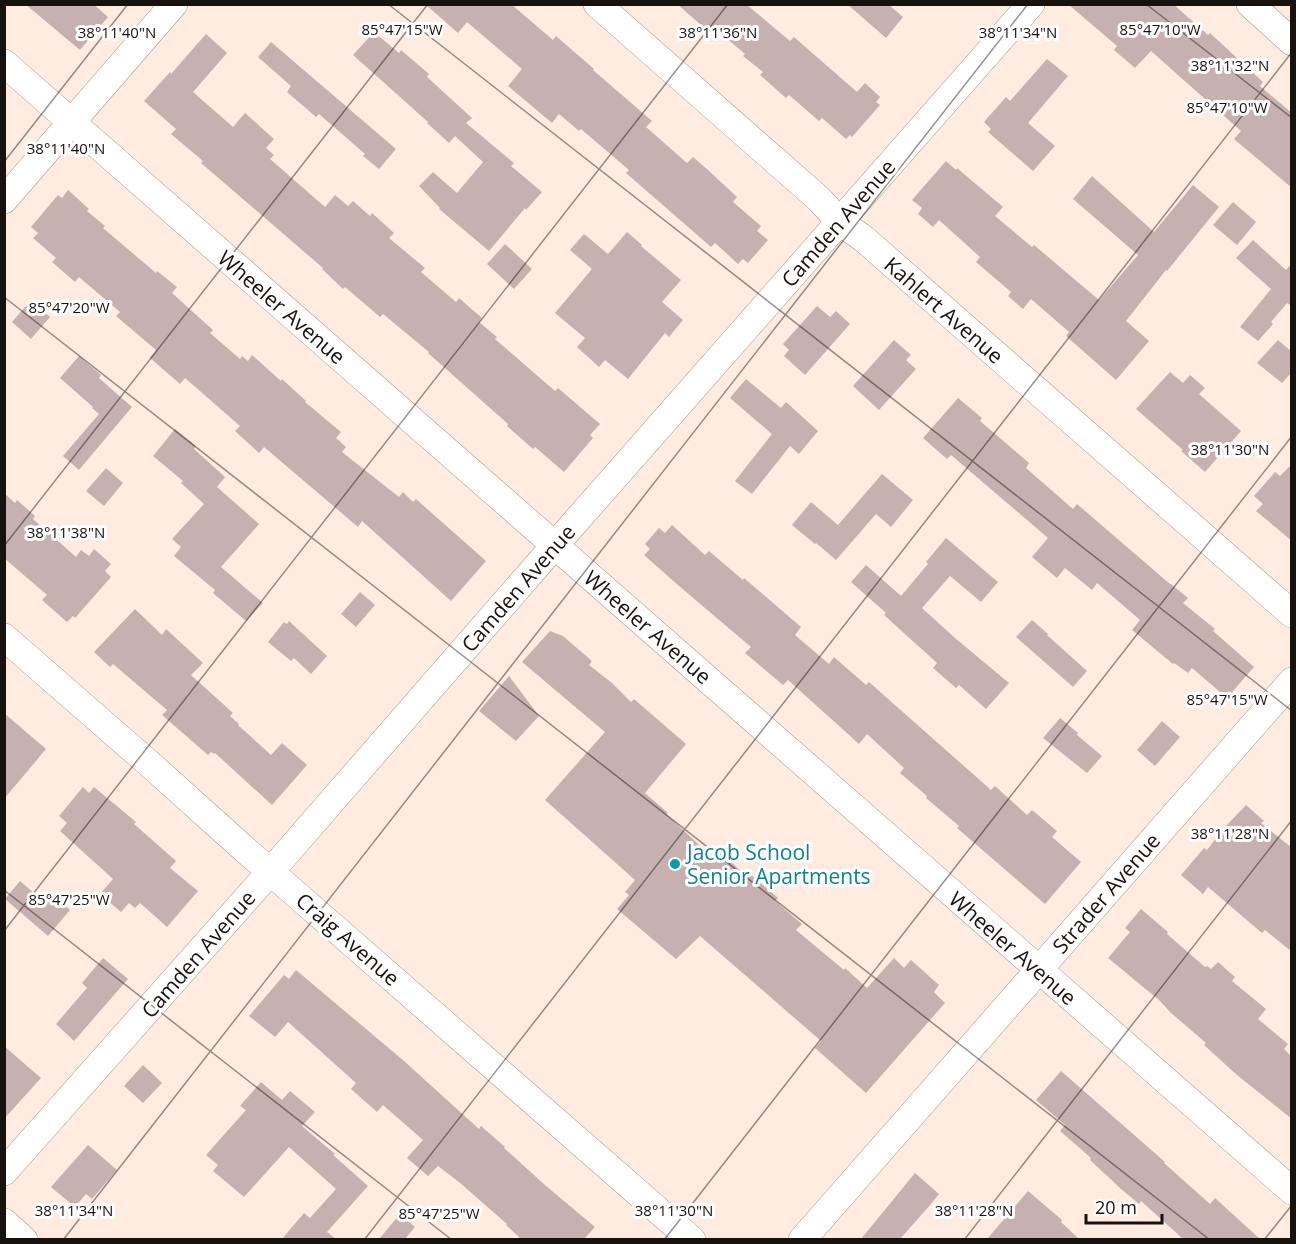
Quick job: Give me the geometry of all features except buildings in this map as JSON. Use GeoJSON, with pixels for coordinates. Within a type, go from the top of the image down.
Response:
{"type":"FeatureCollection","features":[{"type":"Feature","properties":{"kind":"street"},"geometry":{"type":"LineString","coordinates":[[4,200],[174,4]]}},
{"type":"Feature","properties":{"kind":"street","name":"Kahlert Avenue"},"geometry":{"type":"LineString","coordinates":[[597,4],[819,199],[840,222],[864,239],[1292,614]]}},
{"type":"Feature","properties":{"kind":"street","name":"Camden Avenue"},"geometry":{"type":"LineString","coordinates":[[4,1172],[271,872],[1031,4]]}},
{"type":"Feature","properties":{"kind":"street"},"geometry":{"type":"LineString","coordinates":[[1250,4],[1292,42]]}},
{"type":"Feature","properties":{"kind":"street","name":"Wheeler Avenue"},"geometry":{"type":"LineString","coordinates":[[4,63],[1292,1191]]}},
{"type":"Feature","properties":{"kind":"street","name":"Craig Avenue"},"geometry":{"type":"LineString","coordinates":[[4,637],[692,1239]]}},
{"type":"Feature","properties":{"kind":"street","name":"Strader Avenue"},"geometry":{"type":"LineString","coordinates":[[802,1239],[1292,681]]}},
{"type":"Feature","properties":{"kind":"street"},"geometry":{"type":"LineString","coordinates":[[4,1222],[24,1239]]}},
{"type":"Feature","properties":{"kind":"place","name":"Jacob School Senior Apartments"},"geometry":{"type":"Point","coordinates":[675,864]}}]}
